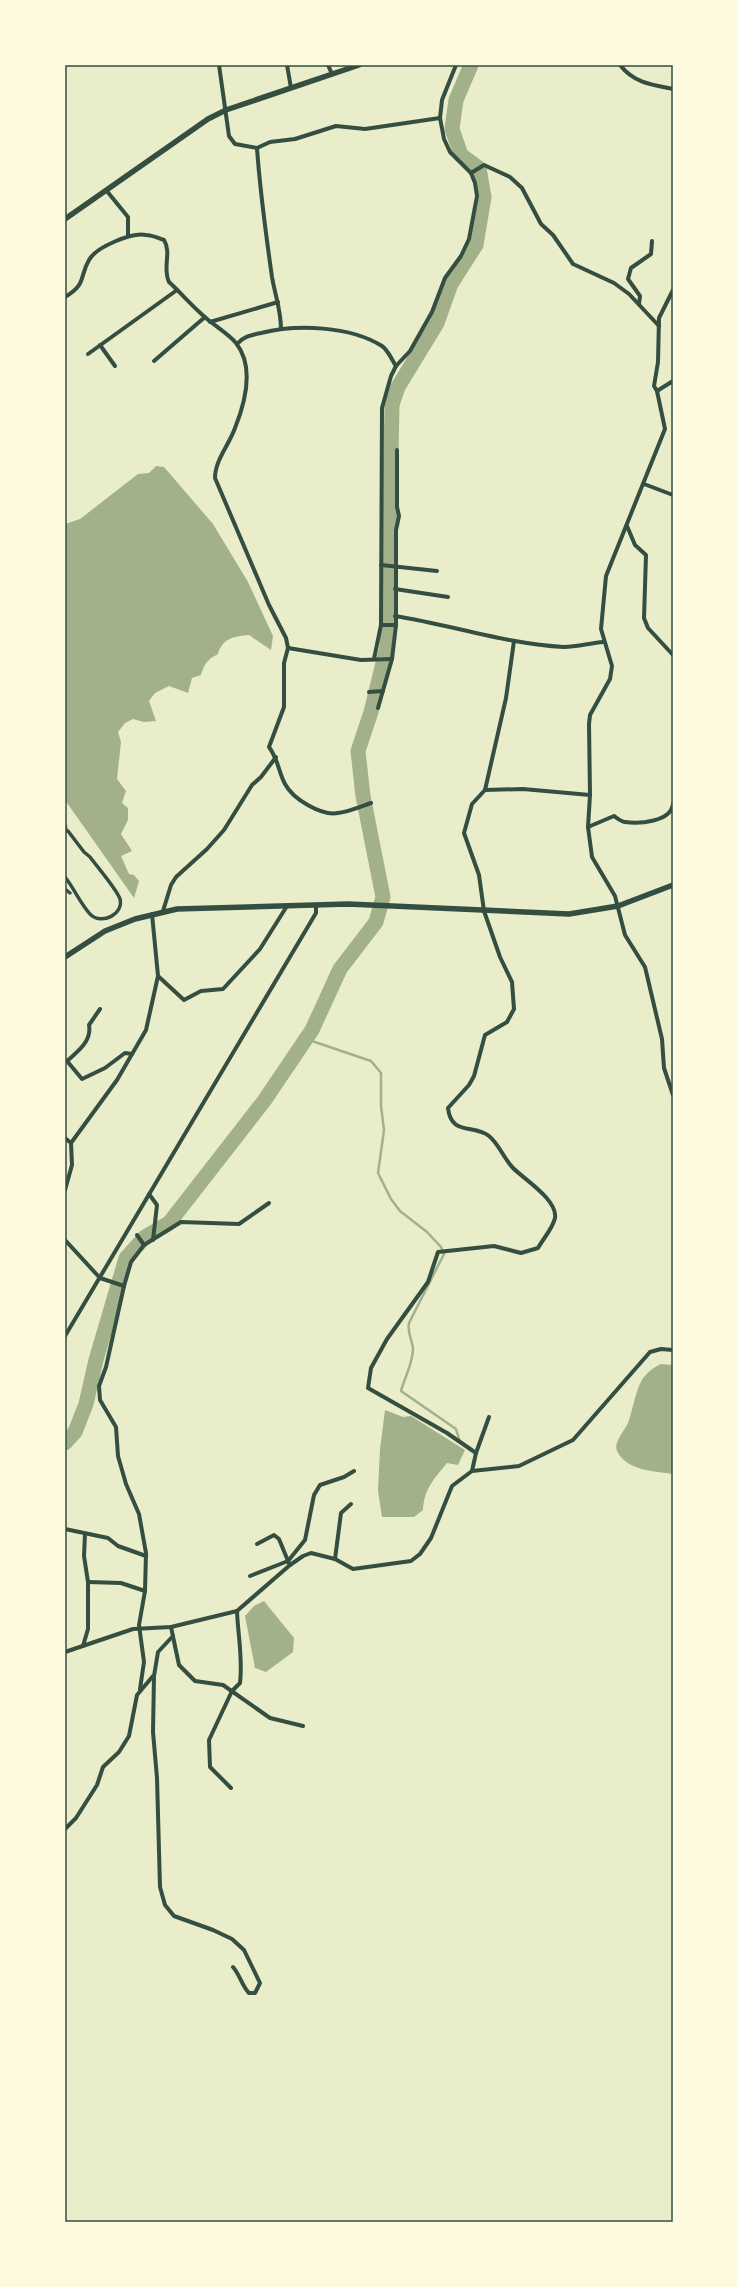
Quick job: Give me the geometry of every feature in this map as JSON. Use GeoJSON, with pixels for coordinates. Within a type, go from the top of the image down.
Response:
{"type":"FeatureCollection","features":[{"type":"Feature","properties":{"kind":"street"},"geometry":{"type":"LineString","coordinates":[[219,65],[229,136],[234,144],[257,148],[270,142],[295,139],[336,126],[365,129],[440,118]]}},
{"type":"Feature","properties":{"kind":"street"},"geometry":{"type":"LineString","coordinates":[[287,65],[291,88]]}},
{"type":"Feature","properties":{"kind":"street"},"geometry":{"type":"LineString","coordinates":[[328,65],[332,74]]}},
{"type":"Feature","properties":{"kind":"street"},"geometry":{"type":"LineString","coordinates":[[65,219],[197,126],[226,110],[359,65]]}},
{"type":"Feature","properties":{"kind":"street"},"geometry":{"type":"LineString","coordinates":[[374,659],[381,626],[382,408],[391,376],[396,366],[410,351],[432,312],[445,278],[461,256],[469,239],[477,196],[471,173],[450,152],[444,139],[440,118],[442,100],[456,65]]}},
{"type":"Feature","properties":{"kind":"street"},"geometry":{"type":"LineString","coordinates":[[620,65],[627,74],[640,82],[673,89]]}},
{"type":"Feature","properties":{"kind":"street"},"geometry":{"type":"LineString","coordinates":[[257,148],[273,279],[281,312],[281,329]]}},
{"type":"Feature","properties":{"kind":"street"},"geometry":{"type":"LineString","coordinates":[[471,173],[484,165],[510,177],[522,188],[541,224],[553,235],[573,264],[614,283],[639,304],[659,326]]}},
{"type":"Feature","properties":{"kind":"street"},"geometry":{"type":"LineString","coordinates":[[106,190],[128,217],[128,235]]}},
{"type":"Feature","properties":{"kind":"street"},"geometry":{"type":"LineString","coordinates":[[65,297],[74,291],[83,281],[89,259],[100,249],[128,235],[145,234],[164,240],[168,247],[165,274],[169,282],[210,322],[237,344],[247,365],[246,387],[241,414],[229,444],[215,467],[215,478],[269,605],[286,638],[288,648],[284,663],[284,707],[269,747],[276,756],[286,786],[310,806],[324,812],[337,814],[371,804]]}},
{"type":"Feature","properties":{"kind":"street"},"geometry":{"type":"LineString","coordinates":[[639,304],[640,296],[628,279],[631,268],[651,254],[652,242]]}},
{"type":"Feature","properties":{"kind":"street"},"geometry":{"type":"LineString","coordinates":[[88,354],[177,290]]}},
{"type":"Feature","properties":{"kind":"street"},"geometry":{"type":"LineString","coordinates":[[673,290],[659,318],[658,362],[654,386],[657,391],[665,429],[606,576],[601,630],[603,642],[612,666],[610,679],[590,716],[590,795],[588,827],[592,857],[618,906],[621,925],[625,935],[645,966],[662,1039],[664,1068],[673,1095]]}},
{"type":"Feature","properties":{"kind":"street"},"geometry":{"type":"LineString","coordinates":[[210,322],[278,302]]}},
{"type":"Feature","properties":{"kind":"street"},"geometry":{"type":"LineString","coordinates":[[154,361],[205,317]]}},
{"type":"Feature","properties":{"kind":"street"},"geometry":{"type":"LineString","coordinates":[[237,344],[242,338],[281,329],[294,327],[320,328],[368,339],[384,347],[396,366]]}},
{"type":"Feature","properties":{"kind":"street"},"geometry":{"type":"LineString","coordinates":[[100,346],[115,366]]}},
{"type":"Feature","properties":{"kind":"street"},"geometry":{"type":"LineString","coordinates":[[657,391],[673,381]]}},
{"type":"Feature","properties":{"kind":"street"},"geometry":{"type":"LineString","coordinates":[[378,708],[392,659],[396,625],[395,565],[396,530],[399,516],[397,507],[397,450]]}},
{"type":"Feature","properties":{"kind":"street"},"geometry":{"type":"LineString","coordinates":[[644,484],[673,495]]}},
{"type":"Feature","properties":{"kind":"street"},"geometry":{"type":"LineString","coordinates":[[627,526],[635,545],[646,555],[644,618],[648,628],[673,655]]}},
{"type":"Feature","properties":{"kind":"street"},"geometry":{"type":"LineString","coordinates":[[381,565],[395,565],[437,571]]}},
{"type":"Feature","properties":{"kind":"street"},"geometry":{"type":"LineString","coordinates":[[395,589],[448,596]]}},
{"type":"Feature","properties":{"kind":"street"},"geometry":{"type":"LineString","coordinates":[[396,616],[432,622],[514,641],[565,647],[603,642]]}},
{"type":"Feature","properties":{"kind":"street"},"geometry":{"type":"LineString","coordinates":[[381,626],[396,625]]}},
{"type":"Feature","properties":{"kind":"street"},"geometry":{"type":"LineString","coordinates":[[476,1453],[447,1433],[368,1388],[371,1368],[387,1339],[428,1282],[438,1252],[494,1246],[521,1253],[538,1248],[555,1219],[555,1210],[540,1190],[512,1167],[490,1136],[480,1131],[467,1130],[458,1126],[449,1117],[448,1108],[469,1085],[474,1076],[485,1035],[507,1022],[514,1009],[512,982],[500,957],[484,911],[479,875],[464,833],[472,804],[485,790],[506,698],[514,641]]}},
{"type":"Feature","properties":{"kind":"street"},"geometry":{"type":"LineString","coordinates":[[288,648],[361,660],[392,659]]}},
{"type":"Feature","properties":{"kind":"street"},"geometry":{"type":"LineString","coordinates":[[369,692],[383,691]]}},
{"type":"Feature","properties":{"kind":"street"},"geometry":{"type":"LineString","coordinates":[[163,911],[171,885],[176,877],[207,849],[224,830],[252,785],[261,777],[276,756]]}},
{"type":"Feature","properties":{"kind":"street"},"geometry":{"type":"LineString","coordinates":[[485,790],[523,789],[590,795]]}},
{"type":"Feature","properties":{"kind":"street"},"geometry":{"type":"LineString","coordinates":[[588,827],[614,816],[624,822],[660,818],[668,814],[673,804]]}},
{"type":"Feature","properties":{"kind":"street"},"geometry":{"type":"LineString","coordinates":[[65,824],[66,831],[90,857],[120,898],[120,907],[115,914],[106,919],[98,919],[91,914],[65,877]]}},
{"type":"Feature","properties":{"kind":"street"},"geometry":{"type":"LineString","coordinates":[[65,957],[104,931],[163,911],[316,905],[389,906],[570,914],[618,906],[673,885]]}},
{"type":"Feature","properties":{"kind":"street"},"geometry":{"type":"LineString","coordinates":[[65,889],[70,893]]}},
{"type":"Feature","properties":{"kind":"street"},"geometry":{"type":"LineString","coordinates":[[65,1336],[316,913],[316,905]]}},
{"type":"Feature","properties":{"kind":"street"},"geometry":{"type":"LineString","coordinates":[[158,976],[184,1000],[201,991],[223,989],[260,949],[287,906]]}},
{"type":"Feature","properties":{"kind":"street"},"geometry":{"type":"LineString","coordinates":[[65,1190],[72,1165],[71,1143],[117,1080],[146,1030],[158,976],[152,914]]}},
{"type":"Feature","properties":{"kind":"street"},"geometry":{"type":"LineString","coordinates":[[100,1009],[90,1025],[91,1032],[84,1045],[67,1061],[82,1078],[105,1068],[125,1053],[132,1054]]}},
{"type":"Feature","properties":{"kind":"street"},"geometry":{"type":"LineString","coordinates":[[65,1138],[71,1143]]}},
{"type":"Feature","properties":{"kind":"street"},"geometry":{"type":"LineString","coordinates":[[149,1194],[158,1205],[153,1225],[153,1240]]}},
{"type":"Feature","properties":{"kind":"street"},"geometry":{"type":"LineString","coordinates":[[65,1829],[76,1818],[93,1792],[103,1767],[119,1752],[129,1736],[137,1695],[140,1689],[144,1662],[140,1629],[145,1591],[146,1556],[139,1514],[126,1484],[118,1456],[116,1427],[100,1400],[99,1386],[106,1366],[131,1262],[144,1245],[181,1222],[239,1224],[269,1202]]}},
{"type":"Feature","properties":{"kind":"street"},"geometry":{"type":"LineString","coordinates":[[137,1235],[144,1245]]}},
{"type":"Feature","properties":{"kind":"street"},"geometry":{"type":"LineString","coordinates":[[65,1240],[100,1278],[112,1284],[124,1286]]}},
{"type":"Feature","properties":{"kind":"street"},"geometry":{"type":"LineString","coordinates":[[250,1576],[311,1554],[335,1559],[353,1569],[411,1560],[420,1554],[431,1538],[452,1486],[472,1470],[519,1466],[573,1440],[650,1352],[661,1349],[673,1350]]}},
{"type":"Feature","properties":{"kind":"street"},"geometry":{"type":"LineString","coordinates":[[472,1470],[476,1453],[489,1416]]}},
{"type":"Feature","properties":{"kind":"street"},"geometry":{"type":"LineString","coordinates":[[65,1652],[140,1629],[171,1627],[237,1612],[289,1563],[305,1540],[314,1495],[320,1485],[344,1477],[354,1471]]}},
{"type":"Feature","properties":{"kind":"street"},"geometry":{"type":"LineString","coordinates":[[335,1559],[341,1513],[351,1504]]}},
{"type":"Feature","properties":{"kind":"street"},"geometry":{"type":"LineString","coordinates":[[65,1529],[108,1538],[118,1546],[146,1556]]}},
{"type":"Feature","properties":{"kind":"street"},"geometry":{"type":"LineString","coordinates":[[83,1646],[88,1629],[88,1582],[84,1556],[86,1534]]}},
{"type":"Feature","properties":{"kind":"street"},"geometry":{"type":"LineString","coordinates":[[257,1544],[274,1535],[280,1539],[289,1563]]}},
{"type":"Feature","properties":{"kind":"street"},"geometry":{"type":"LineString","coordinates":[[88,1582],[121,1583],[145,1591]]}},
{"type":"Feature","properties":{"kind":"street"},"geometry":{"type":"LineString","coordinates":[[231,1788],[210,1767],[209,1740],[232,1691],[240,1683],[242,1664],[238,1639],[237,1612]]}},
{"type":"Feature","properties":{"kind":"street"},"geometry":{"type":"LineString","coordinates":[[171,1627],[179,1665],[195,1681],[223,1685],[270,1718],[303,1726]]}},
{"type":"Feature","properties":{"kind":"street"},"geometry":{"type":"LineString","coordinates":[[173,1636],[158,1652],[154,1676],[153,1732],[160,1887],[165,1905],[174,1916],[213,1930],[232,1939],[244,1950],[260,1983],[254,1993],[249,1993],[246,1990],[240,1976],[233,1967]]}},
{"type":"Feature","properties":{"kind":"street"},"geometry":{"type":"LineString","coordinates":[[140,1689],[154,1676]]}},
{"type":"Feature","properties":{"kind":"shaded area"},"geometry":{"type":"Polygon","coordinates":[[[156,466],[164,467],[213,524],[248,582],[273,636],[271,650],[249,635],[234,637],[226,641],[218,654],[207,662],[201,675],[192,678],[188,693],[169,686],[155,693],[149,701],[156,721],[144,722],[133,719],[125,723],[118,732],[121,742],[117,779],[126,791],[122,803],[128,808],[128,820],[121,834],[132,851],[121,856],[129,874],[134,875],[139,881],[134,898],[65,800],[65,524],[80,519],[138,474],[149,473],[156,466]]]}},
{"type":"Feature","properties":{"kind":"shaded area"},"geometry":{"type":"Polygon","coordinates":[[[661,1364],[673,1365],[673,1474],[650,1471],[635,1467],[623,1459],[618,1453],[616,1445],[628,1423],[641,1381],[650,1371],[661,1364]]]}},
{"type":"Feature","properties":{"kind":"shaded area"},"geometry":{"type":"Polygon","coordinates":[[[385,1410],[403,1417],[411,1416],[465,1450],[458,1465],[447,1463],[438,1474],[430,1485],[425,1496],[423,1510],[414,1517],[382,1517],[378,1491],[380,1449],[385,1410]]]}},
{"type":"Feature","properties":{"kind":"shaded area"},"geometry":{"type":"Polygon","coordinates":[[[264,1601],[294,1638],[293,1652],[266,1672],[255,1668],[245,1616],[254,1606],[264,1601]]]}},
{"type":"Feature","properties":{"kind":"waterway"},"geometry":{"type":"LineString","coordinates":[[65,1443],[75,1432],[86,1404],[96,1360],[126,1258],[145,1237],[169,1223],[264,1101],[312,1030],[340,969],[376,922],[383,897],[363,796],[358,751],[371,712],[387,647],[392,405],[398,387],[437,323],[451,284],[476,245],[484,197],[479,168],[461,155],[452,129],[456,100],[471,65]]}},
{"type":"Feature","properties":{"kind":"waterway"},"geometry":{"type":"LineString","coordinates":[[306,1039],[371,1061],[381,1073],[381,1106],[384,1130],[378,1173],[391,1199],[400,1211],[427,1232],[441,1247],[444,1254],[409,1323],[413,1354],[401,1391],[456,1429],[460,1442]]}}]}
